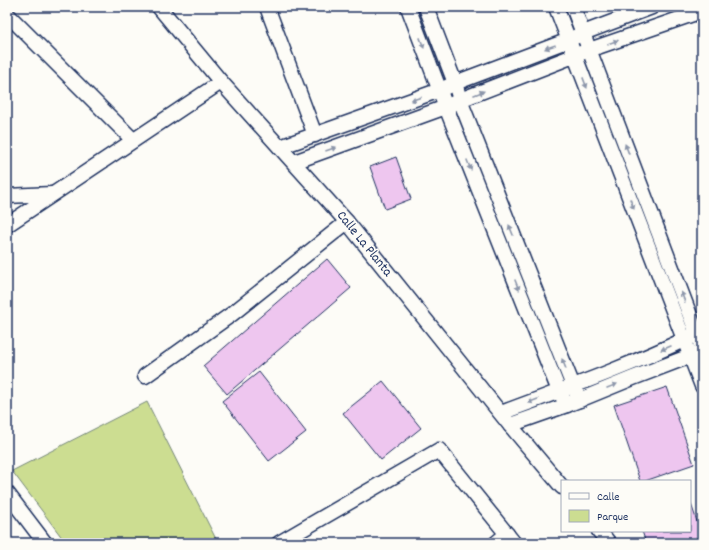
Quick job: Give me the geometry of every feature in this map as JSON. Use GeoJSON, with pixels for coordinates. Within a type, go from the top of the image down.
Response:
{"type":"FeatureCollection","features":[{"type":"Feature","properties":{"kind":"street","name":"Calle La Planta"},"geometry":{"type":"LineString","coordinates":[[158,7],[221,82],[347,222],[500,413],[561,486]]}},
{"type":"Feature","properties":{"kind":"street"},"geometry":{"type":"LineString","coordinates":[[267,7],[315,135]]}},
{"type":"Feature","properties":{"kind":"street"},"geometry":{"type":"LineString","coordinates":[[408,7],[446,107],[560,391],[573,402]]}},
{"type":"Feature","properties":{"kind":"street"},"geometry":{"type":"LineString","coordinates":[[426,7],[460,100],[573,386],[573,402]]}},
{"type":"Feature","properties":{"kind":"street"},"geometry":{"type":"LineString","coordinates":[[556,7],[684,340],[696,354],[702,386]]}},
{"type":"Feature","properties":{"kind":"street"},"geometry":{"type":"LineString","coordinates":[[500,413],[573,386],[684,340],[700,338],[573,7]]}},
{"type":"Feature","properties":{"kind":"street"},"geometry":{"type":"LineString","coordinates":[[280,147],[440,90],[652,7]]}},
{"type":"Feature","properties":{"kind":"street"},"geometry":{"type":"LineString","coordinates":[[294,162],[446,107],[460,100],[589,50],[702,11]]}},
{"type":"Feature","properties":{"kind":"street"},"geometry":{"type":"LineString","coordinates":[[7,14],[133,140]]}},
{"type":"Feature","properties":{"kind":"street"},"geometry":{"type":"LineString","coordinates":[[7,225],[221,82]]}},
{"type":"Feature","properties":{"kind":"street"},"geometry":{"type":"LineString","coordinates":[[7,196],[53,194]]}},
{"type":"Feature","properties":{"kind":"street"},"geometry":{"type":"LineString","coordinates":[[145,376],[232,314],[347,222]]}},
{"type":"Feature","properties":{"kind":"street"},"geometry":{"type":"LineString","coordinates":[[510,425],[696,354]]}},
{"type":"Feature","properties":{"kind":"street"},"geometry":{"type":"LineString","coordinates":[[279,543],[439,450],[511,538],[496,543]]}},
{"type":"Feature","properties":{"kind":"street"},"geometry":{"type":"LineString","coordinates":[[7,493],[45,543]]}},
{"type":"Feature","properties":{"kind":"street"},"geometry":{"type":"LineString","coordinates":[[600,532],[609,543]]}},
{"type":"Feature","properties":{"kind":"green space"},"geometry":{"type":"Polygon","coordinates":[[[147,402],[218,543],[66,543],[12,471],[147,402]]]}},
{"type":"Feature","properties":{"kind":"building"},"geometry":{"type":"Polygon","coordinates":[[[396,157],[411,199],[385,209],[370,167],[396,157]]]}},
{"type":"Feature","properties":{"kind":"building"},"geometry":{"type":"Polygon","coordinates":[[[327,259],[351,288],[227,394],[203,366],[327,259]]]}},
{"type":"Feature","properties":{"kind":"building"},"geometry":{"type":"Polygon","coordinates":[[[259,372],[306,432],[269,461],[222,401],[259,372]]]}},
{"type":"Feature","properties":{"kind":"building"},"geometry":{"type":"Polygon","coordinates":[[[383,381],[421,428],[381,460],[343,413],[383,381]]]}},
{"type":"Feature","properties":{"kind":"building"},"geometry":{"type":"Polygon","coordinates":[[[667,387],[694,464],[648,480],[640,480],[614,405],[667,387]]]}},
{"type":"Feature","properties":{"kind":"building"},"geometry":{"type":"Polygon","coordinates":[[[691,504],[702,536],[681,543],[646,543],[642,532],[691,532],[691,504]]]}}]}
